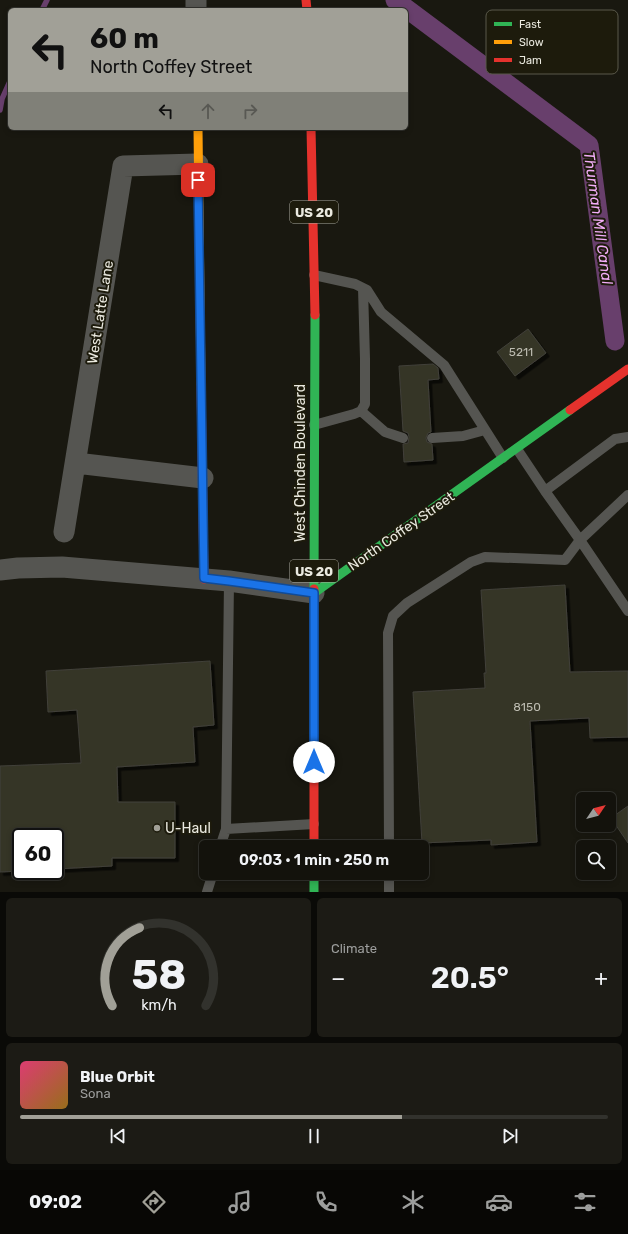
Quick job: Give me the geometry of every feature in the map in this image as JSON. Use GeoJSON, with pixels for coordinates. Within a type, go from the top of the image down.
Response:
{"type":"FeatureCollection","features":[{"type":"Feature","properties":{"kind":"street"},"geometry":{"type":"LineString","coordinates":[[198,130],[204,578]]}},
{"type":"Feature","properties":{"kind":"street","name":"West Chinden Boulevard"},"geometry":{"type":"LineString","coordinates":[[311,130],[314,275],[314,840]]}},
{"type":"Feature","properties":{"kind":"street","name":"West Latte Lane"},"geometry":{"type":"LineString","coordinates":[[64,532],[123,166],[198,164]]}},
{"type":"Feature","properties":{"kind":"street","name":"North Coffey Street"},"geometry":{"type":"LineString","coordinates":[[314,593],[628,369]]}},
{"type":"Feature","properties":{"kind":"street"},"geometry":{"type":"LineString","coordinates":[[76,463],[203,478]]}},
{"type":"Feature","properties":{"kind":"street"},"geometry":{"type":"LineString","coordinates":[[0,570],[62,567],[204,578],[314,593]]}},
{"type":"Feature","properties":{"kind":"street"},"geometry":{"type":"LineString","coordinates":[[314,880],[314,892]]}},
{"type":"Feature","properties":{"kind":"lane"},"geometry":{"type":"LineString","coordinates":[[314,275],[355,284],[367,290],[381,312],[444,365],[503,458]]}},
{"type":"Feature","properties":{"kind":"lane"},"geometry":{"type":"LineString","coordinates":[[314,425],[354,414],[361,411],[364,404],[365,359],[363,288]]}},
{"type":"Feature","properties":{"kind":"lane"},"geometry":{"type":"LineString","coordinates":[[361,411],[385,432],[403,438]]}},
{"type":"Feature","properties":{"kind":"lane"},"geometry":{"type":"LineString","coordinates":[[432,438],[463,436],[485,430]]}},
{"type":"Feature","properties":{"kind":"lane"},"geometry":{"type":"LineString","coordinates":[[545,491],[615,439],[628,437]]}},
{"type":"Feature","properties":{"kind":"lane"},"geometry":{"type":"LineString","coordinates":[[517,449],[628,611]]}},
{"type":"Feature","properties":{"kind":"lane"},"geometry":{"type":"LineString","coordinates":[[389,840],[388,633],[392,616],[407,603],[471,562],[485,556],[565,560],[580,540],[628,494]]}},
{"type":"Feature","properties":{"kind":"lane"},"geometry":{"type":"LineString","coordinates":[[222,840],[226,829],[229,581]]}},
{"type":"Feature","properties":{"kind":"lane"},"geometry":{"type":"LineString","coordinates":[[226,829],[314,824]]}},
{"type":"Feature","properties":{"kind":"lane"},"geometry":{"type":"LineString","coordinates":[[207,892],[211,880]]}},
{"type":"Feature","properties":{"kind":"lane"},"geometry":{"type":"LineString","coordinates":[[389,880],[389,892]]}},
{"type":"Feature","properties":{"kind":"building"},"geometry":{"type":"Polygon","coordinates":[[[528,329],[546,353],[515,376],[497,352],[528,329]]]}},
{"type":"Feature","properties":{"kind":"building"},"geometry":{"type":"Polygon","coordinates":[[[433,364],[438,368],[439,379],[428,380],[431,432],[428,433],[426,438],[427,442],[432,444],[433,460],[404,462],[403,444],[408,443],[409,437],[408,433],[403,431],[399,366],[433,364]]]}},
{"type":"Feature","properties":{"kind":"building"},"geometry":{"type":"Polygon","coordinates":[[[565,585],[570,672],[628,671],[628,737],[590,738],[589,718],[530,721],[537,842],[491,845],[491,840],[429,843],[429,840],[422,840],[413,692],[485,688],[484,673],[486,673],[481,590],[565,585]]]}},
{"type":"Feature","properties":{"kind":"building"},"geometry":{"type":"Polygon","coordinates":[[[210,661],[214,725],[193,727],[195,762],[117,767],[118,802],[175,802],[175,858],[112,858],[112,866],[64,869],[64,828],[12,828],[12,871],[0,872],[0,766],[81,763],[77,710],[48,712],[46,671],[210,661]]]}},
{"type":"Feature","properties":{"kind":"building"},"geometry":{"type":"Polygon","coordinates":[[[628,806],[628,843],[616,825],[616,814],[628,806]]]}},
{"type":"Feature","properties":{"kind":"waterway"},"geometry":{"type":"LineString","coordinates":[[43,8],[47,0]]}},
{"type":"Feature","properties":{"kind":"waterway","name":"Thurman Mill Canal"},"geometry":{"type":"LineString","coordinates":[[395,0],[406,8]]}},
{"type":"Feature","properties":{"kind":"waterway","name":"Thurman Mill Canal"},"geometry":{"type":"LineString","coordinates":[[408,10],[486,68]]}},
{"type":"Feature","properties":{"kind":"waterway","name":"Thurman Mill Canal"},"geometry":{"type":"LineString","coordinates":[[494,74],[589,145],[615,341]]}},
{"type":"Feature","properties":{"kind":"waterway"},"geometry":{"type":"LineString","coordinates":[[0,110],[2,99],[8,86]]}},
{"type":"Feature","properties":{"kind":"traffic: fast"},"geometry":{"type":"LineString","coordinates":[[314,589],[315,315]]}},
{"type":"Feature","properties":{"kind":"traffic: fast"},"geometry":{"type":"LineString","coordinates":[[314,593],[570,410]]}},
{"type":"Feature","properties":{"kind":"traffic: fast"},"geometry":{"type":"LineString","coordinates":[[314,880],[314,892]]}},
{"type":"Feature","properties":{"kind":"traffic: slow"},"geometry":{"type":"LineString","coordinates":[[198,130],[201,384]]}},
{"type":"Feature","properties":{"kind":"traffic: jam"},"geometry":{"type":"LineString","coordinates":[[306,0],[307,8]]}},
{"type":"Feature","properties":{"kind":"traffic: jam"},"geometry":{"type":"LineString","coordinates":[[311,130],[315,315]]}},
{"type":"Feature","properties":{"kind":"traffic: jam"},"geometry":{"type":"LineString","coordinates":[[570,410],[628,369]]}},
{"type":"Feature","properties":{"kind":"traffic: jam"},"geometry":{"type":"LineString","coordinates":[[201,384],[204,579]]}},
{"type":"Feature","properties":{"kind":"traffic: jam"},"geometry":{"type":"LineString","coordinates":[[314,589],[314,840]]}},
{"type":"Feature","properties":{"kind":"place","name":"U-Haul"},"geometry":{"type":"Point","coordinates":[157,828]}},
{"type":"Feature","properties":{"kind":"route"},"geometry":{"type":"LineString","coordinates":[[198,180],[204,578],[314,593],[314,762]]}}]}
